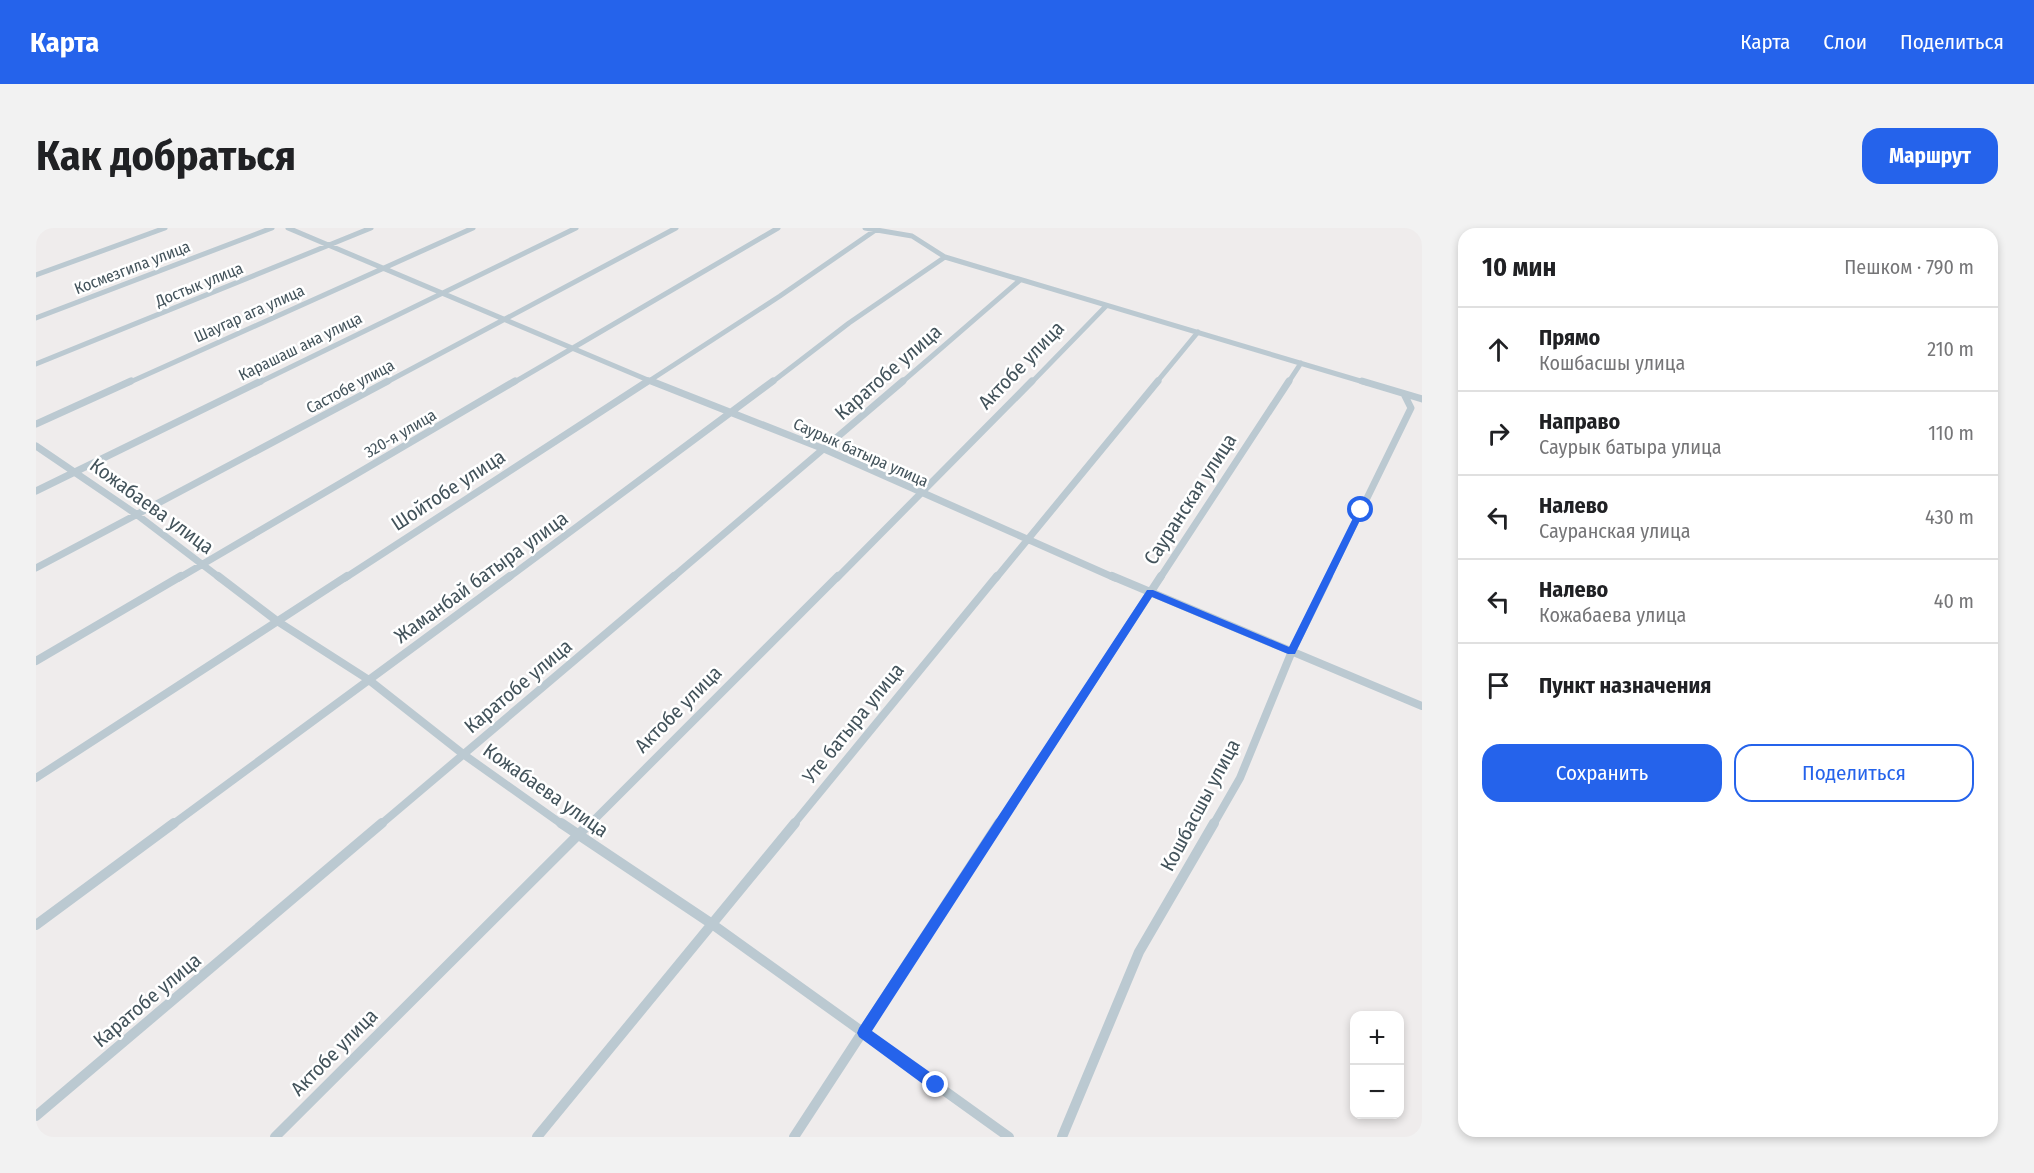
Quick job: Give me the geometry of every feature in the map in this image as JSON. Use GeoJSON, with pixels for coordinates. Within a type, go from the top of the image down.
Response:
{"type":"FeatureCollection","features":[{"type":"Feature","properties":{"kind":"street"},"geometry":{"type":"LineString","coordinates":[[36,275],[165,228]]}},
{"type":"Feature","properties":{"kind":"street","name":"Космезгила улица"},"geometry":{"type":"LineString","coordinates":[[36,318],[272,228]]}},
{"type":"Feature","properties":{"kind":"street","name":"Саурык батыра улица"},"geometry":{"type":"LineString","coordinates":[[288,228],[648,380],[825,449],[921,494],[1422,706]]}},
{"type":"Feature","properties":{"kind":"street","name":"Достык улица"},"geometry":{"type":"LineString","coordinates":[[36,364],[371,228]]}},
{"type":"Feature","properties":{"kind":"street","name":"Шаугар ага улица"},"geometry":{"type":"LineString","coordinates":[[36,424],[473,228]]}},
{"type":"Feature","properties":{"kind":"street","name":"Карашаш ана улица"},"geometry":{"type":"LineString","coordinates":[[36,491],[576,228]]}},
{"type":"Feature","properties":{"kind":"street","name":"Састобе улица"},"geometry":{"type":"LineString","coordinates":[[36,568],[676,228]]}},
{"type":"Feature","properties":{"kind":"street","name":"320-я улица"},"geometry":{"type":"LineString","coordinates":[[36,661],[778,228]]}},
{"type":"Feature","properties":{"kind":"street"},"geometry":{"type":"LineString","coordinates":[[865,228],[912,236],[945,257],[1091,301],[1102,308],[1198,332],[1422,399]]}},
{"type":"Feature","properties":{"kind":"street","name":"Шойтобе улица"},"geometry":{"type":"LineString","coordinates":[[36,778],[780,296],[877,229]]}},
{"type":"Feature","properties":{"kind":"street","name":"Жаманбай батыра улица"},"geometry":{"type":"LineString","coordinates":[[36,925],[732,413],[849,323],[945,257]]}},
{"type":"Feature","properties":{"kind":"street","name":"Каратобе улица"},"geometry":{"type":"LineString","coordinates":[[36,1116],[825,449],[1020,280]]}},
{"type":"Feature","properties":{"kind":"street","name":"Актобе улица"},"geometry":{"type":"LineString","coordinates":[[275,1137],[921,494],[1102,308]]}},
{"type":"Feature","properties":{"kind":"street","name":"Уте батыра улица"},"geometry":{"type":"LineString","coordinates":[[537,1137],[1198,332]]}},
{"type":"Feature","properties":{"kind":"street","name":"Сауранская улица"},"geometry":{"type":"LineString","coordinates":[[794,1137],[1301,363]]}},
{"type":"Feature","properties":{"kind":"street","name":"Кошбасшы улица"},"geometry":{"type":"LineString","coordinates":[[1062,1137],[1139,952],[1240,778],[1292,651],[1411,408],[1404,394]]}},
{"type":"Feature","properties":{"kind":"street","name":"Кожабаева улица"},"geometry":{"type":"LineString","coordinates":[[36,446],[136,514],[277,621],[369,680],[463,754],[577,835],[712,924],[1009,1137]]}},
{"type":"Feature","properties":{"kind":"route"},"geometry":{"type":"LineString","coordinates":[[936,1085],[863,1033],[1150,592],[1292,651],[1361,510]]}}]}
